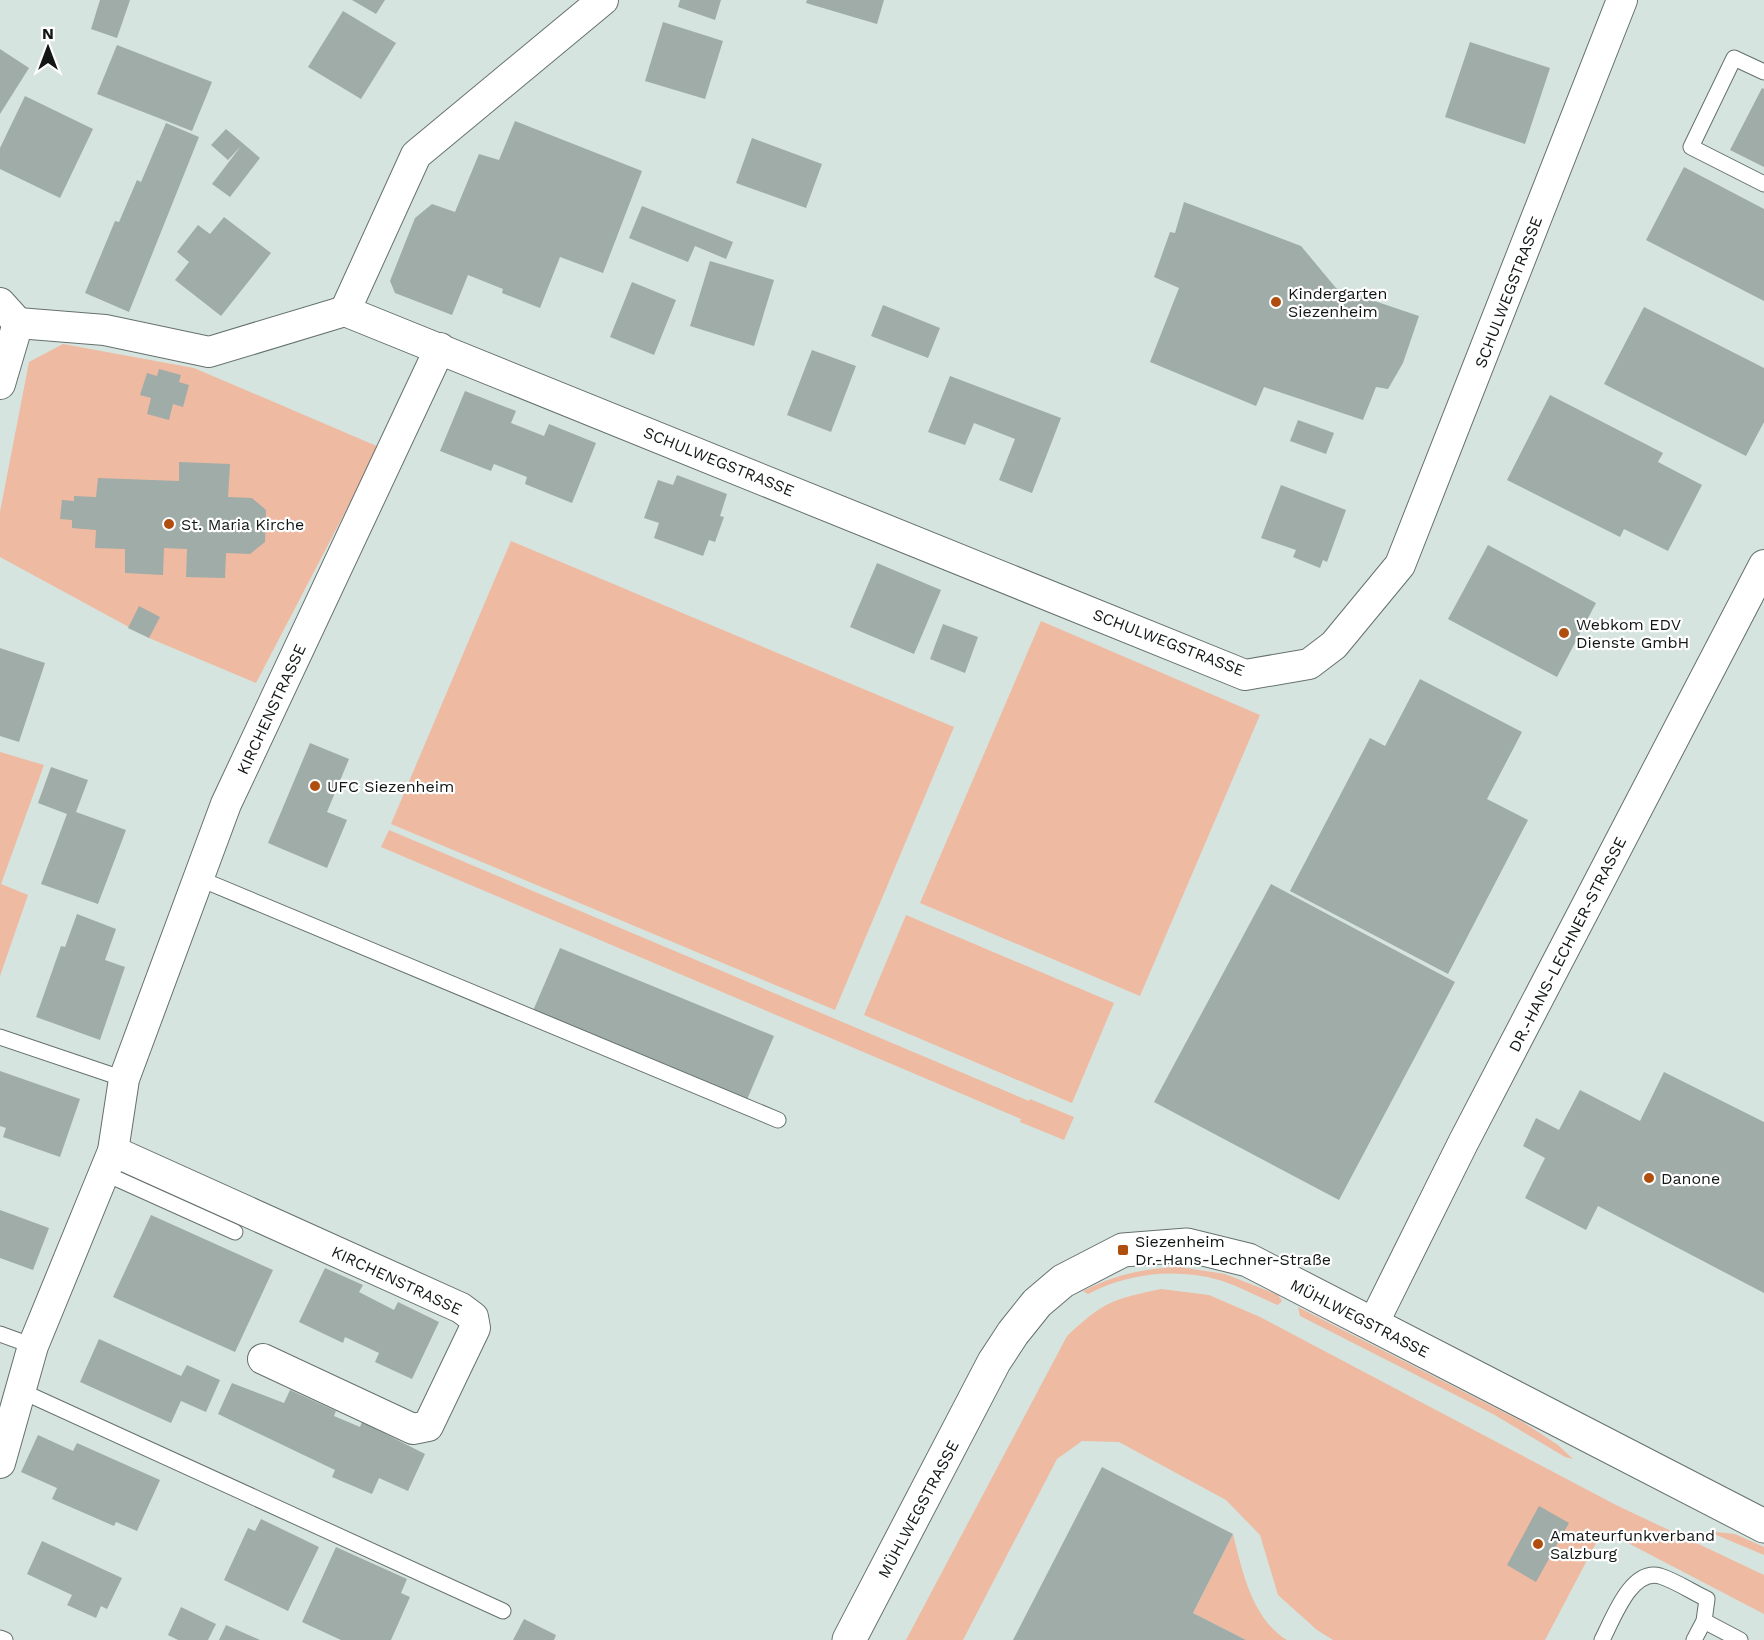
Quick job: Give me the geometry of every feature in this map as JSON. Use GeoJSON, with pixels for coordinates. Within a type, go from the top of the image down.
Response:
{"type":"FeatureCollection","features":[{"type":"Feature","properties":{"kind":"street"},"geometry":{"type":"LineString","coordinates":[[0,384],[9,313],[209,352],[345,311],[416,155],[603,0]]}},
{"type":"Feature","properties":{"kind":"street","name":"SCHULWEGSTRASSE"},"geometry":{"type":"LineString","coordinates":[[345,311],[1245,675],[1309,664],[1334,645],[1400,566],[1622,0]]}},
{"type":"Feature","properties":{"kind":"street","name":"KIRCHENSTRASSE"},"geometry":{"type":"LineString","coordinates":[[0,1462],[33,1346],[108,1162],[124,1079],[226,804],[440,348]]}},
{"type":"Feature","properties":{"kind":"street","name":"DR.-HANS-LECHNER-STRASSE"},"geometry":{"type":"LineString","coordinates":[[1373,1324],[1469,1132],[1764,565]]}},
{"type":"Feature","properties":{"kind":"street","name":"KIRCHENSTRASSE"},"geometry":{"type":"LineString","coordinates":[[108,1162],[462,1308],[473,1317],[475,1328],[428,1426],[413,1429],[263,1359]]}},
{"type":"Feature","properties":{"kind":"street","name":"MÜHLWEGSTRASSE"},"geometry":{"type":"LineString","coordinates":[[849,1640],[994,1362],[1013,1333],[1037,1303],[1066,1278],[1123,1250],[1187,1245],[1248,1260],[1764,1526]]}},
{"type":"Feature","properties":{"kind":"lane"},"geometry":{"type":"LineString","coordinates":[[1764,72],[1734,58],[1691,147],[1764,184]]}},
{"type":"Feature","properties":{"kind":"lane"},"geometry":{"type":"LineString","coordinates":[[198,878],[778,1120]]}},
{"type":"Feature","properties":{"kind":"lane"},"geometry":{"type":"LineString","coordinates":[[0,1037],[124,1079]]}},
{"type":"Feature","properties":{"kind":"lane"},"geometry":{"type":"LineString","coordinates":[[108,1162],[235,1232]]}},
{"type":"Feature","properties":{"kind":"lane"},"geometry":{"type":"LineString","coordinates":[[0,1334],[33,1346]]}},
{"type":"Feature","properties":{"kind":"lane"},"geometry":{"type":"LineString","coordinates":[[19,1390],[503,1611]]}},
{"type":"Feature","properties":{"kind":"lane"},"geometry":{"type":"LineString","coordinates":[[1602,1640],[1633,1583],[1644,1576],[1659,1576],[1707,1599],[1704,1621],[1694,1640]]}},
{"type":"Feature","properties":{"kind":"lane"},"geometry":{"type":"LineString","coordinates":[[1704,1621],[1740,1640]]}},
{"type":"Feature","properties":{"kind":"lane"},"geometry":{"type":"LineString","coordinates":[[0,1638],[5,1640]]}},
{"type":"Feature","properties":{"kind":"shaded area"},"geometry":{"type":"Polygon","coordinates":[[[63,344],[194,368],[379,447],[256,683],[149,638],[0,557],[0,512],[29,362],[63,344]]]}},
{"type":"Feature","properties":{"kind":"shaded area"},"geometry":{"type":"Polygon","coordinates":[[[511,541],[954,727],[835,1010],[391,824],[511,541]]]}},
{"type":"Feature","properties":{"kind":"shaded area"},"geometry":{"type":"Polygon","coordinates":[[[1041,621],[1260,715],[1140,996],[920,903],[1041,621]]]}},
{"type":"Feature","properties":{"kind":"shaded area"},"geometry":{"type":"Polygon","coordinates":[[[0,752],[44,765],[1,884],[28,895],[0,976],[0,752]]]}},
{"type":"Feature","properties":{"kind":"shaded area"},"geometry":{"type":"Polygon","coordinates":[[[389,830],[1029,1101],[1030,1099],[1074,1117],[1064,1140],[1020,1122],[1021,1119],[381,847],[389,830]]]}},
{"type":"Feature","properties":{"kind":"shaded area"},"geometry":{"type":"Polygon","coordinates":[[[906,915],[1114,1003],[1072,1103],[864,1015],[906,915]]]}},
{"type":"Feature","properties":{"kind":"shaded area"},"geometry":{"type":"Polygon","coordinates":[[[1180,1267],[1225,1274],[1278,1295],[1282,1301],[1278,1305],[1226,1282],[1186,1274],[1136,1277],[1119,1281],[1088,1294],[1083,1291],[1130,1273],[1180,1267]]]}},
{"type":"Feature","properties":{"kind":"shaded area"},"geometry":{"type":"Polygon","coordinates":[[[1161,1289],[1209,1295],[1260,1317],[1616,1505],[1764,1575],[1764,1614],[1603,1530],[1545,1640],[1333,1640],[1317,1630],[1278,1595],[1260,1535],[1226,1500],[1119,1442],[1082,1441],[1057,1459],[963,1640],[906,1640],[1067,1336],[1090,1316],[1110,1303],[1161,1289]]]}},
{"type":"Feature","properties":{"kind":"shaded area"},"geometry":{"type":"Polygon","coordinates":[[[1298,1307],[1523,1422],[1558,1445],[1573,1459],[1565,1457],[1493,1414],[1300,1316],[1298,1307]]]}},
{"type":"Feature","properties":{"kind":"shaded area"},"geometry":{"type":"Polygon","coordinates":[[[1707,1531],[1735,1534],[1764,1547],[1764,1555],[1707,1531]]]}},
{"type":"Feature","properties":{"kind":"shaded area"},"geometry":{"type":"Polygon","coordinates":[[[1233,1534],[1245,1578],[1257,1607],[1275,1631],[1287,1640],[1246,1640],[1193,1613],[1233,1534]]]}},
{"type":"Feature","properties":{"kind":"building"},"geometry":{"type":"Polygon","coordinates":[[[100,0],[130,0],[117,38],[91,29],[100,0]]]}},
{"type":"Feature","properties":{"kind":"building"},"geometry":{"type":"Polygon","coordinates":[[[352,0],[385,0],[376,14],[352,0]]]}},
{"type":"Feature","properties":{"kind":"building"},"geometry":{"type":"Polygon","coordinates":[[[680,0],[721,0],[715,20],[678,7],[680,0]]]}},
{"type":"Feature","properties":{"kind":"building"},"geometry":{"type":"Polygon","coordinates":[[[807,0],[884,0],[877,24],[806,3],[807,0]]]}},
{"type":"Feature","properties":{"kind":"building"},"geometry":{"type":"Polygon","coordinates":[[[343,11],[396,43],[361,99],[308,67],[343,11]]]}},
{"type":"Feature","properties":{"kind":"building"},"geometry":{"type":"Polygon","coordinates":[[[663,22],[723,41],[705,99],[645,81],[663,22]]]}},
{"type":"Feature","properties":{"kind":"building"},"geometry":{"type":"Polygon","coordinates":[[[1470,42],[1550,68],[1525,144],[1445,117],[1470,42]]]}},
{"type":"Feature","properties":{"kind":"building"},"geometry":{"type":"Polygon","coordinates":[[[117,45],[212,82],[192,131],[97,94],[117,45]]]}},
{"type":"Feature","properties":{"kind":"building"},"geometry":{"type":"Polygon","coordinates":[[[0,49],[29,68],[0,114],[0,49]]]}},
{"type":"Feature","properties":{"kind":"building"},"geometry":{"type":"Polygon","coordinates":[[[1762,88],[1764,89],[1764,167],[1730,150],[1762,88]]]}},
{"type":"Feature","properties":{"kind":"building"},"geometry":{"type":"Polygon","coordinates":[[[25,96],[93,129],[60,198],[0,169],[0,148],[25,96]]]}},
{"type":"Feature","properties":{"kind":"building"},"geometry":{"type":"Polygon","coordinates":[[[515,121],[642,171],[603,273],[560,257],[540,308],[502,293],[503,289],[468,275],[452,315],[395,293],[390,281],[415,218],[432,204],[455,212],[479,154],[499,160],[515,121]]]}},
{"type":"Feature","properties":{"kind":"building"},"geometry":{"type":"Polygon","coordinates":[[[166,123],[199,137],[129,312],[85,293],[115,221],[119,222],[137,180],[141,182],[166,123]]]}},
{"type":"Feature","properties":{"kind":"building"},"geometry":{"type":"Polygon","coordinates":[[[226,129],[260,158],[230,197],[212,184],[241,146],[228,160],[211,145],[226,129]]]}},
{"type":"Feature","properties":{"kind":"building"},"geometry":{"type":"Polygon","coordinates":[[[752,138],[822,164],[806,208],[736,183],[752,138]]]}},
{"type":"Feature","properties":{"kind":"building"},"geometry":{"type":"Polygon","coordinates":[[[1684,167],[1764,209],[1764,301],[1646,240],[1684,167]]]}},
{"type":"Feature","properties":{"kind":"building","name":"Kindergarten Siezenheim"},"geometry":{"type":"Polygon","coordinates":[[[1184,202],[1301,246],[1336,288],[1419,316],[1403,363],[1388,389],[1376,387],[1363,420],[1264,387],[1256,406],[1150,362],[1179,288],[1154,277],[1170,232],[1175,233],[1184,202]]]}},
{"type":"Feature","properties":{"kind":"building"},"geometry":{"type":"Polygon","coordinates":[[[642,206],[733,242],[726,259],[695,246],[688,262],[629,238],[642,206]]]}},
{"type":"Feature","properties":{"kind":"building"},"geometry":{"type":"Polygon","coordinates":[[[224,217],[271,253],[221,316],[175,280],[189,262],[177,252],[198,225],[210,234],[224,217]]]}},
{"type":"Feature","properties":{"kind":"building"},"geometry":{"type":"Polygon","coordinates":[[[710,261],[774,280],[754,346],[690,326],[710,261]]]}},
{"type":"Feature","properties":{"kind":"building"},"geometry":{"type":"Polygon","coordinates":[[[632,282],[676,300],[654,355],[610,337],[632,282]]]}},
{"type":"Feature","properties":{"kind":"building"},"geometry":{"type":"Polygon","coordinates":[[[883,305],[940,328],[928,358],[871,336],[883,305]]]}},
{"type":"Feature","properties":{"kind":"building"},"geometry":{"type":"Polygon","coordinates":[[[1644,307],[1764,368],[1764,422],[1746,456],[1604,384],[1644,307]]]}},
{"type":"Feature","properties":{"kind":"building"},"geometry":{"type":"Polygon","coordinates":[[[812,350],[856,366],[831,432],[787,415],[812,350]]]}},
{"type":"Feature","properties":{"kind":"building"},"geometry":{"type":"Polygon","coordinates":[[[159,369],[181,375],[179,382],[189,385],[183,407],[173,404],[169,420],[147,414],[151,398],[140,395],[147,373],[157,376],[159,369]]]}},
{"type":"Feature","properties":{"kind":"building"},"geometry":{"type":"Polygon","coordinates":[[[950,376],[1061,418],[1032,493],[999,480],[1015,439],[974,423],[965,445],[928,432],[950,376]]]}},
{"type":"Feature","properties":{"kind":"building"},"geometry":{"type":"Polygon","coordinates":[[[465,391],[516,411],[511,423],[544,436],[549,424],[596,443],[572,503],[525,484],[527,477],[494,464],[491,471],[440,451],[465,391]]]}},
{"type":"Feature","properties":{"kind":"building"},"geometry":{"type":"Polygon","coordinates":[[[1550,395],[1663,453],[1658,462],[1702,485],[1668,551],[1624,529],[1620,537],[1507,480],[1550,395]]]}},
{"type":"Feature","properties":{"kind":"building"},"geometry":{"type":"Polygon","coordinates":[[[1298,420],[1334,433],[1326,454],[1290,441],[1298,420]]]}},
{"type":"Feature","properties":{"kind":"building","name":"St. Maria Kirche"},"geometry":{"type":"Polygon","coordinates":[[[179,462],[230,464],[228,497],[252,498],[266,510],[265,542],[250,554],[226,553],[225,578],[186,577],[187,549],[164,548],[163,575],[125,573],[125,549],[95,548],[96,530],[72,528],[72,520],[60,519],[62,500],[74,501],[74,496],[96,497],[98,478],[179,481],[179,462]]]}},
{"type":"Feature","properties":{"kind":"building"},"geometry":{"type":"Polygon","coordinates":[[[677,475],[727,494],[720,516],[724,517],[715,542],[709,540],[703,556],[654,538],[659,523],[644,518],[658,480],[673,485],[677,475]]]}},
{"type":"Feature","properties":{"kind":"building"},"geometry":{"type":"Polygon","coordinates":[[[1281,485],[1346,510],[1327,562],[1323,560],[1320,568],[1293,557],[1296,550],[1261,538],[1281,485]]]}},
{"type":"Feature","properties":{"kind":"building"},"geometry":{"type":"Polygon","coordinates":[[[1488,545],[1596,603],[1557,677],[1448,619],[1488,545]]]}},
{"type":"Feature","properties":{"kind":"building"},"geometry":{"type":"Polygon","coordinates":[[[877,563],[941,590],[914,654],[850,627],[877,563]]]}},
{"type":"Feature","properties":{"kind":"building"},"geometry":{"type":"Polygon","coordinates":[[[139,606],[160,617],[149,638],[128,628],[139,606]]]}},
{"type":"Feature","properties":{"kind":"building"},"geometry":{"type":"Polygon","coordinates":[[[943,624],[978,637],[965,673],[930,659],[943,624]]]}},
{"type":"Feature","properties":{"kind":"building"},"geometry":{"type":"Polygon","coordinates":[[[0,648],[45,663],[19,742],[0,736],[0,648]]]}},
{"type":"Feature","properties":{"kind":"building"},"geometry":{"type":"Polygon","coordinates":[[[1420,679],[1522,732],[1487,799],[1528,820],[1448,974],[1290,891],[1370,738],[1385,746],[1420,679]]]}},
{"type":"Feature","properties":{"kind":"building","name":"UFC Siezenheim"},"geometry":{"type":"Polygon","coordinates":[[[310,743],[349,759],[327,812],[347,820],[327,868],[268,843],[310,743]]]}},
{"type":"Feature","properties":{"kind":"building"},"geometry":{"type":"Polygon","coordinates":[[[51,767],[88,780],[76,812],[126,830],[98,904],[41,884],[67,814],[38,803],[51,767]]]}},
{"type":"Feature","properties":{"kind":"building"},"geometry":{"type":"Polygon","coordinates":[[[1271,884],[1455,982],[1339,1200],[1154,1102],[1271,884]]]}},
{"type":"Feature","properties":{"kind":"building"},"geometry":{"type":"Polygon","coordinates":[[[77,914],[116,929],[105,960],[125,967],[100,1040],[36,1017],[61,946],[65,947],[77,914]]]}},
{"type":"Feature","properties":{"kind":"building"},"geometry":{"type":"Polygon","coordinates":[[[560,948],[774,1036],[746,1102],[532,1013],[560,948]]]}},
{"type":"Feature","properties":{"kind":"building"},"geometry":{"type":"Polygon","coordinates":[[[0,1071],[80,1099],[60,1157],[3,1137],[6,1128],[0,1126],[0,1071]]]}},
{"type":"Feature","properties":{"kind":"building","name":"Danone"},"geometry":{"type":"Polygon","coordinates":[[[1664,1072],[1764,1122],[1764,1293],[1598,1206],[1586,1230],[1525,1198],[1545,1158],[1523,1146],[1536,1118],[1559,1130],[1580,1090],[1640,1121],[1664,1072]]]}},
{"type":"Feature","properties":{"kind":"building"},"geometry":{"type":"Polygon","coordinates":[[[0,1210],[49,1228],[33,1270],[0,1258],[0,1210]]]}},
{"type":"Feature","properties":{"kind":"building"},"geometry":{"type":"Polygon","coordinates":[[[151,1215],[273,1270],[235,1352],[113,1297],[151,1215]]]}},
{"type":"Feature","properties":{"kind":"building"},"geometry":{"type":"Polygon","coordinates":[[[325,1268],[363,1285],[359,1292],[394,1310],[398,1302],[439,1322],[412,1379],[375,1362],[379,1353],[345,1337],[343,1343],[299,1322],[325,1268]]]}},
{"type":"Feature","properties":{"kind":"building"},"geometry":{"type":"Polygon","coordinates":[[[99,1339],[181,1376],[187,1365],[220,1380],[206,1412],[181,1401],[171,1423],[80,1382],[99,1339]]]}},
{"type":"Feature","properties":{"kind":"building"},"geometry":{"type":"Polygon","coordinates":[[[232,1383],[284,1403],[290,1390],[336,1411],[334,1416],[360,1427],[362,1422],[425,1454],[408,1491],[379,1478],[372,1494],[332,1477],[335,1470],[218,1414],[232,1383]]]}},
{"type":"Feature","properties":{"kind":"building"},"geometry":{"type":"Polygon","coordinates":[[[38,1435],[73,1451],[77,1443],[160,1480],[137,1531],[116,1522],[114,1526],[52,1499],[57,1488],[21,1472],[38,1435]]]}},
{"type":"Feature","properties":{"kind":"building"},"geometry":{"type":"Polygon","coordinates":[[[1102,1467],[1233,1534],[1193,1613],[1246,1640],[1013,1640],[1102,1467]]]}},
{"type":"Feature","properties":{"kind":"building","name":"Amateurfunkverband Salzburg"},"geometry":{"type":"Polygon","coordinates":[[[1539,1506],[1569,1523],[1536,1582],[1507,1565],[1539,1506]]]}},
{"type":"Feature","properties":{"kind":"building"},"geometry":{"type":"Polygon","coordinates":[[[261,1519],[319,1547],[288,1611],[224,1580],[248,1528],[255,1531],[261,1519]]]}},
{"type":"Feature","properties":{"kind":"building"},"geometry":{"type":"Polygon","coordinates":[[[42,1541],[122,1578],[107,1609],[101,1606],[96,1618],[67,1605],[72,1595],[27,1574],[42,1541]]]}},
{"type":"Feature","properties":{"kind":"building"},"geometry":{"type":"Polygon","coordinates":[[[336,1547],[407,1579],[401,1593],[410,1597],[391,1640],[341,1640],[302,1622],[336,1547]]]}},
{"type":"Feature","properties":{"kind":"building"},"geometry":{"type":"Polygon","coordinates":[[[181,1607],[216,1624],[208,1640],[178,1640],[168,1635],[181,1607]]]}},
{"type":"Feature","properties":{"kind":"building"},"geometry":{"type":"Polygon","coordinates":[[[524,1619],[556,1635],[554,1640],[513,1640],[524,1619]]]}},
{"type":"Feature","properties":{"kind":"building"},"geometry":{"type":"Polygon","coordinates":[[[226,1625],[260,1640],[219,1640],[226,1625]]]}},
{"type":"Feature","properties":{"kind":"place","name":"Kindergarten Siezenheim"},"geometry":{"type":"Point","coordinates":[1276,302]}},
{"type":"Feature","properties":{"kind":"place","name":"St. Maria Kirche"},"geometry":{"type":"Point","coordinates":[169,524]}},
{"type":"Feature","properties":{"kind":"place","name":"Webkom EDV Dienste GmbH"},"geometry":{"type":"Point","coordinates":[1564,633]}},
{"type":"Feature","properties":{"kind":"place","name":"UFC Siezenheim"},"geometry":{"type":"Point","coordinates":[315,786]}},
{"type":"Feature","properties":{"kind":"place","name":"Danone"},"geometry":{"type":"Point","coordinates":[1649,1178]}},
{"type":"Feature","properties":{"kind":"place","name":"Siezenheim Dr.-Hans-Lechner-Straße"},"geometry":{"type":"Point","coordinates":[1123,1250]}},
{"type":"Feature","properties":{"kind":"place","name":"Amateurfunkverband Salzburg"},"geometry":{"type":"Point","coordinates":[1538,1544]}}]}
